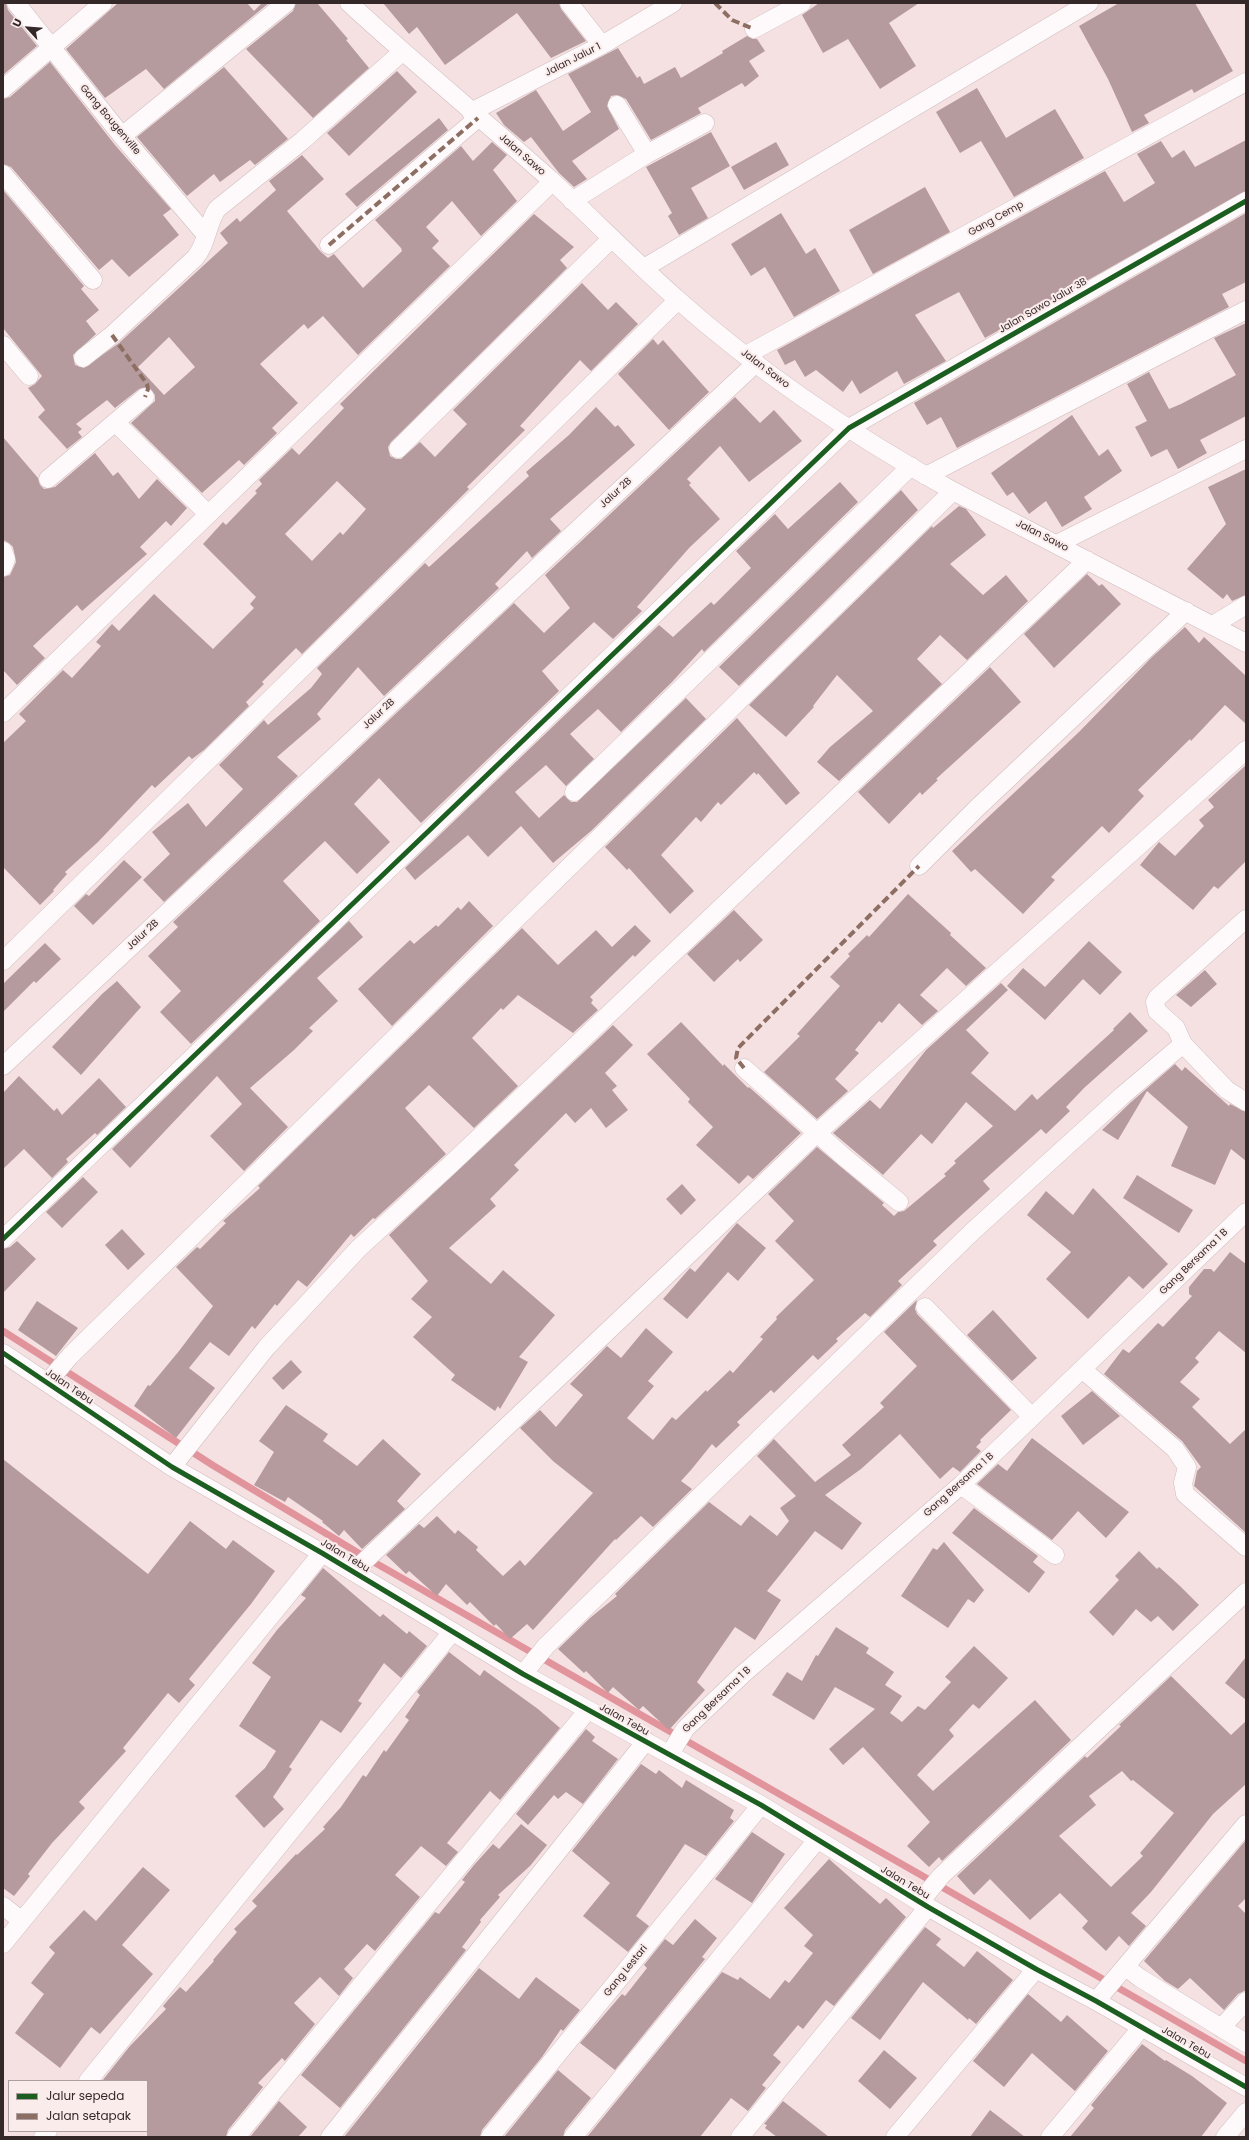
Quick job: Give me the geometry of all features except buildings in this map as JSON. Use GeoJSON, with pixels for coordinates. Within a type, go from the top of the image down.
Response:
{"type":"FeatureCollection","features":[{"type":"Feature","properties":{"kind":"street","name":"Gang Bougenville"},"geometry":{"type":"LineString","coordinates":[[16,3],[122,136],[206,235]]}},
{"type":"Feature","properties":{"kind":"street"},"geometry":{"type":"LineString","coordinates":[[3,89],[103,3]]}},
{"type":"Feature","properties":{"kind":"street"},"geometry":{"type":"LineString","coordinates":[[122,136],[286,3]]}},
{"type":"Feature","properties":{"kind":"street","name":"Jalan Sawo"},"geometry":{"type":"LineString","coordinates":[[349,3],[402,52],[552,182],[678,300],[751,359],[850,428],[918,471],[953,491],[1246,643]]}},
{"type":"Feature","properties":{"kind":"street"},"geometry":{"type":"LineString","coordinates":[[569,3],[602,45]]}},
{"type":"Feature","properties":{"kind":"street","name":"Jalan Jalur 1"},"geometry":{"type":"LineString","coordinates":[[329,245],[475,115],[602,45],[673,3]]}},
{"type":"Feature","properties":{"kind":"street"},"geometry":{"type":"LineString","coordinates":[[754,29],[802,3]]}},
{"type":"Feature","properties":{"kind":"street"},"geometry":{"type":"LineString","coordinates":[[644,268],[1089,3]]}},
{"type":"Feature","properties":{"kind":"street"},"geometry":{"type":"LineString","coordinates":[[83,358],[112,335],[186,268],[201,252],[210,222],[217,209],[302,141],[402,52]]}},
{"type":"Feature","properties":{"kind":"street","name":"Gang Cemp"},"geometry":{"type":"LineString","coordinates":[[751,359],[1246,82]]}},
{"type":"Feature","properties":{"kind":"street"},"geometry":{"type":"LineString","coordinates":[[616,105],[647,154]]}},
{"type":"Feature","properties":{"kind":"street"},"geometry":{"type":"LineString","coordinates":[[572,201],[647,154],[705,123]]}},
{"type":"Feature","properties":{"kind":"street"},"geometry":{"type":"LineString","coordinates":[[3,174],[94,280]]}},
{"type":"Feature","properties":{"kind":"street"},"geometry":{"type":"LineString","coordinates":[[3,713],[552,182]]}},
{"type":"Feature","properties":{"kind":"street","name":"Jalan Sawo Jalur 3B"},"geometry":{"type":"LineString","coordinates":[[3,1239],[850,428],[1246,201]]}},
{"type":"Feature","properties":{"kind":"street"},"geometry":{"type":"LineString","coordinates":[[398,449],[612,238]]}},
{"type":"Feature","properties":{"kind":"street"},"geometry":{"type":"LineString","coordinates":[[3,961],[678,300]]}},
{"type":"Feature","properties":{"kind":"street"},"geometry":{"type":"LineString","coordinates":[[574,792],[918,471],[1246,310]]}},
{"type":"Feature","properties":{"kind":"street"},"geometry":{"type":"LineString","coordinates":[[3,345],[29,376]]}},
{"type":"Feature","properties":{"kind":"street","name":"Jalur 2B"},"geometry":{"type":"LineString","coordinates":[[3,1066],[751,359]]}},
{"type":"Feature","properties":{"kind":"street"},"geometry":{"type":"LineString","coordinates":[[48,479],[145,397]]}},
{"type":"Feature","properties":{"kind":"street"},"geometry":{"type":"LineString","coordinates":[[115,422],[208,514]]}},
{"type":"Feature","properties":{"kind":"street"},"geometry":{"type":"LineString","coordinates":[[1057,544],[1246,449]]}},
{"type":"Feature","properties":{"kind":"street"},"geometry":{"type":"LineString","coordinates":[[50,1380],[70,1356],[953,491]]}},
{"type":"Feature","properties":{"kind":"street"},"geometry":{"type":"LineString","coordinates":[[174,1464],[266,1348],[359,1248],[450,1165],[1087,560]]}},
{"type":"Feature","properties":{"kind":"street"},"geometry":{"type":"LineString","coordinates":[[1213,625],[1246,605]]}},
{"type":"Feature","properties":{"kind":"street"},"geometry":{"type":"LineString","coordinates":[[919,866],[977,808],[1186,611]]}},
{"type":"Feature","properties":{"kind":"street"},"geometry":{"type":"LineString","coordinates":[[356,1569],[817,1133],[1246,750]]}},
{"type":"Feature","properties":{"kind":"street"},"geometry":{"type":"LineString","coordinates":[[1246,919],[1157,998],[1155,1002],[1157,1011],[1176,1028],[1183,1044],[1227,1090],[1246,1102]]}},
{"type":"Feature","properties":{"kind":"street"},"geometry":{"type":"LineString","coordinates":[[526,1670],[546,1646],[973,1231],[1123,1095],[1183,1044]]}},
{"type":"Feature","properties":{"kind":"street"},"geometry":{"type":"LineString","coordinates":[[744,1068],[817,1133],[900,1202]]}},
{"type":"Feature","properties":{"kind":"street","name":"Gang Bersama 1 B"},"geometry":{"type":"LineString","coordinates":[[672,1749],[685,1729],[743,1674],[961,1485],[1246,1212]]}},
{"type":"Feature","properties":{"kind":"street"},"geometry":{"type":"LineString","coordinates":[[925,1306],[1032,1417]]}},
{"type":"Feature","properties":{"kind":"street","name":"Jalan Tebu"},"geometry":{"type":"LineString","coordinates":[[3,1353],[50,1380],[174,1464],[322,1552],[356,1569],[452,1632],[526,1670],[588,1710],[646,1742],[672,1749],[817,1840],[1036,1969],[1099,1997],[1142,2027],[1246,2087]]}},
{"type":"Feature","properties":{"kind":"street"},"geometry":{"type":"LineString","coordinates":[[1082,1369],[1175,1449],[1187,1467],[1183,1483],[1186,1494],[1246,1547]]}},
{"type":"Feature","properties":{"kind":"street"},"geometry":{"type":"LineString","coordinates":[[961,1485],[1055,1555]]}},
{"type":"Feature","properties":{"kind":"street"},"geometry":{"type":"LineString","coordinates":[[3,1944],[322,1552]]}},
{"type":"Feature","properties":{"kind":"street"},"geometry":{"type":"LineString","coordinates":[[740,2137],[924,1902],[941,1876],[1246,1592]]}},
{"type":"Feature","properties":{"kind":"street"},"geometry":{"type":"LineString","coordinates":[[89,2080],[452,1632]]}},
{"type":"Feature","properties":{"kind":"street"},"geometry":{"type":"LineString","coordinates":[[236,2137],[588,1710]]}},
{"type":"Feature","properties":{"kind":"street"},"geometry":{"type":"LineString","coordinates":[[330,2137],[646,1742]]}},
{"type":"Feature","properties":{"kind":"street","name":"Gang Lestari"},"geometry":{"type":"LineString","coordinates":[[490,2137],[761,1805]]}},
{"type":"Feature","properties":{"kind":"street"},"geometry":{"type":"LineString","coordinates":[[1099,1997],[1233,1837],[1246,1824]]}},
{"type":"Feature","properties":{"kind":"street"},"geometry":{"type":"LineString","coordinates":[[573,2137],[817,1840]]}},
{"type":"Feature","properties":{"kind":"street"},"geometry":{"type":"LineString","coordinates":[[3,1906],[22,1921]]}},
{"type":"Feature","properties":{"kind":"street"},"geometry":{"type":"LineString","coordinates":[[895,2137],[1036,1969]]}},
{"type":"Feature","properties":{"kind":"street"},"geometry":{"type":"LineString","coordinates":[[1124,1969],[1246,2043]]}},
{"type":"Feature","properties":{"kind":"street"},"geometry":{"type":"LineString","coordinates":[[1220,2028],[1246,2001]]}},
{"type":"Feature","properties":{"kind":"street"},"geometry":{"type":"LineString","coordinates":[[1050,2137],[1142,2027]]}},
{"type":"Feature","properties":{"kind":"street"},"geometry":{"type":"LineString","coordinates":[[1225,2137],[1246,2112]]}},
{"type":"Feature","properties":{"kind":"waterway"},"geometry":{"type":"LineString","coordinates":[[3,1331],[214,1466],[365,1557],[1246,2061]]}},
{"type":"Feature","properties":{"kind":"marked path"},"geometry":{"type":"LineString","coordinates":[[715,3],[732,20],[754,29]]}},
{"type":"Feature","properties":{"kind":"marked path"},"geometry":{"type":"LineString","coordinates":[[329,245],[478,118]]}},
{"type":"Feature","properties":{"kind":"marked path"},"geometry":{"type":"LineString","coordinates":[[112,335],[147,384],[148,389],[145,397]]}},
{"type":"Feature","properties":{"kind":"marked path"},"geometry":{"type":"LineString","coordinates":[[744,1068],[736,1058],[738,1048],[919,866]]}},
{"type":"Feature","properties":{"kind":"cycle path"},"geometry":{"type":"LineString","coordinates":[[3,1239],[849,428],[1246,201]]}},
{"type":"Feature","properties":{"kind":"cycle path"},"geometry":{"type":"LineString","coordinates":[[3,1353],[172,1467],[322,1553],[523,1674],[761,1805],[928,1907],[1246,2087]]}}]}
